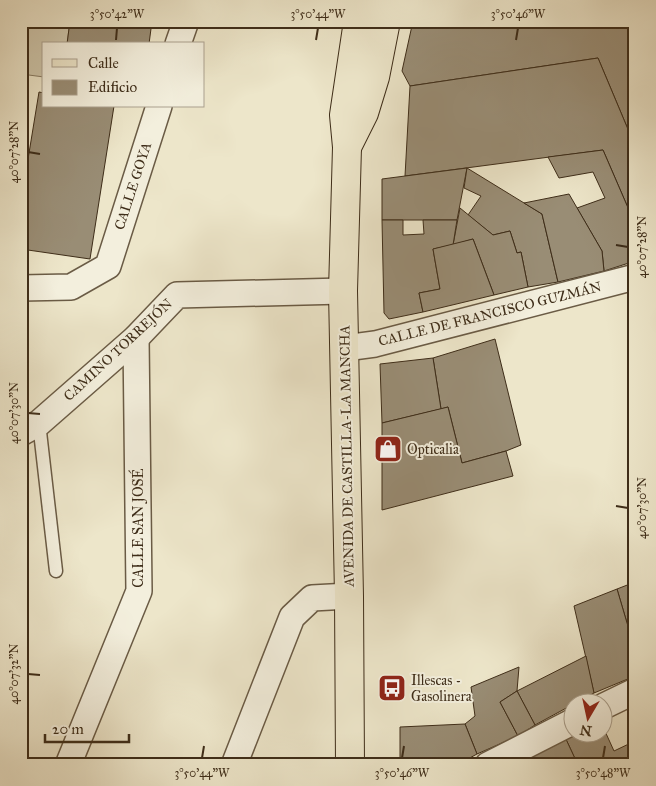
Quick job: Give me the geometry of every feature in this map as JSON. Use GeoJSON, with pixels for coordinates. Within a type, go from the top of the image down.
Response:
{"type":"FeatureCollection","features":[{"type":"Feature","properties":{"kind":"main road","name":"AVENIDA DE CASTILLA-LA MANCHA"},"geometry":{"type":"LineString","coordinates":[[350,765],[343,291],[347,148],[344,116],[358,21]]}},
{"type":"Feature","properties":{"kind":"main road","name":"AVENIDA DE CASTILLA-LA MANCHA"},"geometry":{"type":"LineString","coordinates":[[347,148],[364,114],[375,77],[386,21]]}},
{"type":"Feature","properties":{"kind":"street"},"geometry":{"type":"LineString","coordinates":[[179,42],[186,21]]}},
{"type":"Feature","properties":{"kind":"street","name":"CALLE GOYA"},"geometry":{"type":"LineString","coordinates":[[21,288],[71,287],[108,266],[158,108]]}},
{"type":"Feature","properties":{"kind":"street","name":"CALLE DE FRANCISCO GUZMÁN"},"geometry":{"type":"LineString","coordinates":[[345,348],[375,344],[635,277]]}},
{"type":"Feature","properties":{"kind":"street","name":"CAMINO TORREJÓN"},"geometry":{"type":"LineString","coordinates":[[30,428],[136,338],[177,295],[343,291]]}},
{"type":"Feature","properties":{"kind":"street","name":"CALLE SAN JOSÉ"},"geometry":{"type":"LineString","coordinates":[[68,765],[139,591],[136,338]]}},
{"type":"Feature","properties":{"kind":"street"},"geometry":{"type":"LineString","coordinates":[[234,765],[292,617],[312,598],[349,596]]}},
{"type":"Feature","properties":{"kind":"street"},"geometry":{"type":"LineString","coordinates":[[614,701],[635,691]]}},
{"type":"Feature","properties":{"kind":"street"},"geometry":{"type":"LineString","coordinates":[[488,765],[564,726]]}},
{"type":"Feature","properties":{"kind":"lane"},"geometry":{"type":"LineString","coordinates":[[30,428],[56,571]]}},
{"type":"Feature","properties":{"kind":"shaded area"},"geometry":{"type":"Polygon","coordinates":[[[21,21],[70,21],[67,42],[42,42],[42,77],[21,74],[21,21]]]}},
{"type":"Feature","properties":{"kind":"building"},"geometry":{"type":"Polygon","coordinates":[[[70,21],[152,21],[149,42],[67,42],[70,21]]]}},
{"type":"Feature","properties":{"kind":"building"},"geometry":{"type":"Polygon","coordinates":[[[413,21],[627,21],[635,38],[635,146],[598,58],[410,86],[402,71],[413,21]]]}},
{"type":"Feature","properties":{"kind":"building"},"geometry":{"type":"Polygon","coordinates":[[[598,58],[635,146],[635,224],[603,150],[405,176],[410,86],[598,58]]]}},
{"type":"Feature","properties":{"kind":"building"},"geometry":{"type":"Polygon","coordinates":[[[39,92],[42,93],[42,108],[114,108],[90,259],[21,249],[21,202],[39,92]]]}},
{"type":"Feature","properties":{"kind":"building"},"geometry":{"type":"Polygon","coordinates":[[[603,150],[635,224],[635,261],[604,271],[602,251],[577,208],[605,198],[593,172],[559,178],[548,157],[603,150]]]}},
{"type":"Feature","properties":{"kind":"building"},"geometry":{"type":"Polygon","coordinates":[[[467,168],[457,220],[382,220],[382,179],[467,168]]]}},
{"type":"Feature","properties":{"kind":"building"},"geometry":{"type":"Polygon","coordinates":[[[467,168],[542,214],[558,282],[528,287],[521,252],[517,253],[510,231],[493,235],[468,215],[481,196],[464,188],[467,168]]]}},
{"type":"Feature","properties":{"kind":"building"},"geometry":{"type":"Polygon","coordinates":[[[569,194],[602,251],[604,271],[558,282],[542,214],[524,203],[569,194]]]}},
{"type":"Feature","properties":{"kind":"building"},"geometry":{"type":"Polygon","coordinates":[[[460,208],[493,235],[510,231],[517,253],[521,252],[528,287],[494,295],[473,239],[453,245],[460,208]]]}},
{"type":"Feature","properties":{"kind":"building"},"geometry":{"type":"Polygon","coordinates":[[[382,220],[403,220],[403,235],[424,234],[423,220],[457,220],[453,245],[433,249],[440,289],[419,293],[423,312],[389,319],[384,313],[382,220]]]}},
{"type":"Feature","properties":{"kind":"building"},"geometry":{"type":"Polygon","coordinates":[[[473,239],[494,295],[423,312],[419,293],[440,289],[433,249],[473,239]]]}},
{"type":"Feature","properties":{"kind":"building"},"geometry":{"type":"Polygon","coordinates":[[[495,339],[521,445],[462,463],[448,407],[441,409],[433,358],[495,339]]]}},
{"type":"Feature","properties":{"kind":"building"},"geometry":{"type":"Polygon","coordinates":[[[433,358],[441,409],[382,423],[380,364],[433,358]]]}},
{"type":"Feature","properties":{"kind":"building"},"geometry":{"type":"Polygon","coordinates":[[[448,407],[462,463],[506,451],[513,476],[382,510],[382,423],[448,407]]]}},
{"type":"Feature","properties":{"kind":"building"},"geometry":{"type":"Polygon","coordinates":[[[635,582],[635,650],[617,589],[635,582]]]}},
{"type":"Feature","properties":{"kind":"building"},"geometry":{"type":"Polygon","coordinates":[[[617,589],[635,650],[635,676],[594,693],[574,606],[617,589]]]}},
{"type":"Feature","properties":{"kind":"building"},"geometry":{"type":"Polygon","coordinates":[[[586,656],[594,693],[564,694],[564,709],[535,725],[517,691],[586,656]]]}},
{"type":"Feature","properties":{"kind":"building"},"geometry":{"type":"Polygon","coordinates":[[[519,667],[517,691],[500,702],[518,736],[477,754],[465,724],[475,716],[471,687],[519,667]]]}},
{"type":"Feature","properties":{"kind":"building"},"geometry":{"type":"Polygon","coordinates":[[[517,691],[535,725],[518,736],[500,702],[517,691]]]}},
{"type":"Feature","properties":{"kind":"building"},"geometry":{"type":"Polygon","coordinates":[[[465,724],[477,754],[457,765],[400,765],[400,727],[465,724]]]}},
{"type":"Feature","properties":{"kind":"building"},"geometry":{"type":"Polygon","coordinates":[[[564,735],[564,744],[568,744],[578,765],[507,765],[564,735]]]}},
{"type":"Feature","properties":{"kind":"building"},"geometry":{"type":"Polygon","coordinates":[[[635,741],[635,765],[578,765],[568,744],[611,744],[614,751],[635,741]]]}},
{"type":"Feature","properties":{"kind":"place","name":"Opticalia"},"geometry":{"type":"Point","coordinates":[388,449]}},
{"type":"Feature","properties":{"kind":"place","name":"Illescas - Gasolinera"},"geometry":{"type":"Point","coordinates":[392,688]}}]}
